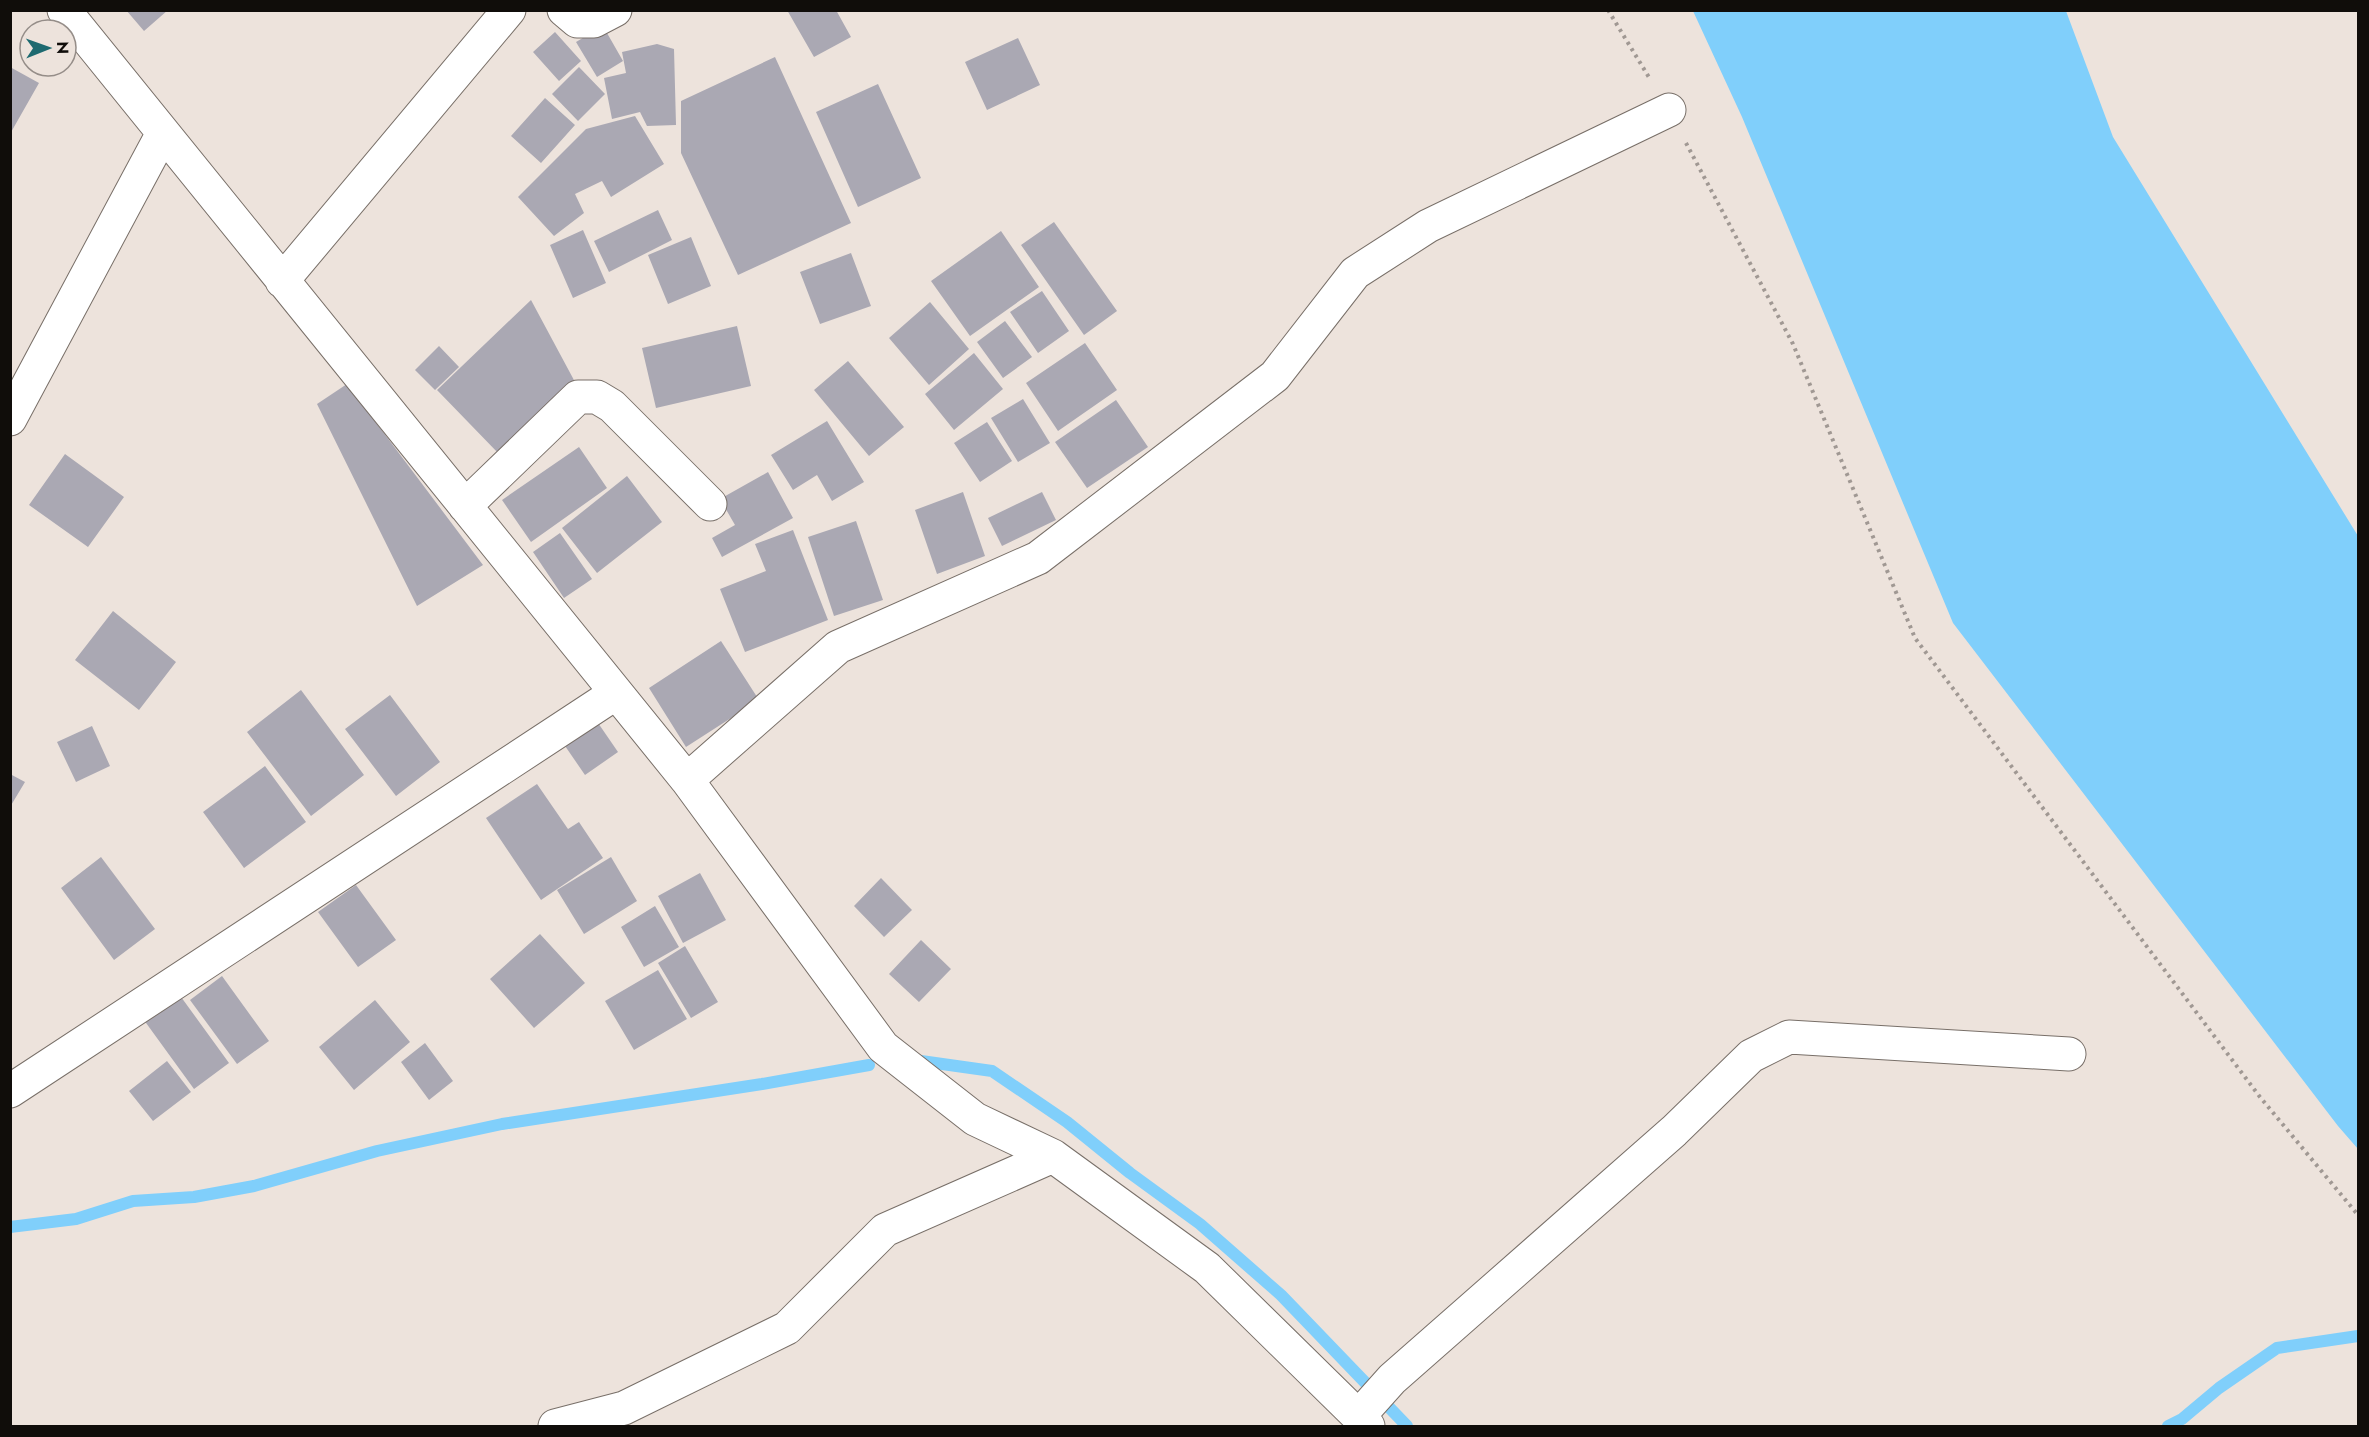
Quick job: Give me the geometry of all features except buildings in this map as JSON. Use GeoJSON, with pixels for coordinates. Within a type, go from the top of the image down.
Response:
{"type":"FeatureCollection","features":[{"type":"Feature","properties":{"kind":"street"},"geometry":{"type":"LineString","coordinates":[[64,10],[687,780],[883,1047],[975,1119],[1053,1156],[1207,1269],[1373,1406],[1674,1131],[1751,1056],[1789,1037],[2069,1054]]}},
{"type":"Feature","properties":{"kind":"street"},"geometry":{"type":"LineString","coordinates":[[282,281],[508,10]]}},
{"type":"Feature","properties":{"kind":"street"},"geometry":{"type":"LineString","coordinates":[[564,10],[577,21],[594,21],[615,10]]}},
{"type":"Feature","properties":{"kind":"street"},"geometry":{"type":"LineString","coordinates":[[687,780],[838,647],[1038,558],[1275,376],[1355,273],[1428,226],[1669,110]]}},
{"type":"Feature","properties":{"kind":"street"},"geometry":{"type":"LineString","coordinates":[[10,419],[163,133]]}},
{"type":"Feature","properties":{"kind":"street"},"geometry":{"type":"LineString","coordinates":[[465,506],[578,397],[597,397],[612,406],[710,504]]}},
{"type":"Feature","properties":{"kind":"street"},"geometry":{"type":"LineString","coordinates":[[10,1091],[616,693]]}},
{"type":"Feature","properties":{"kind":"street"},"geometry":{"type":"LineString","coordinates":[[555,1426],[624,1408],[787,1328],[885,1230],[1053,1156]]}},
{"type":"Feature","properties":{"kind":"path"},"geometry":{"type":"LineString","coordinates":[[1608,10],[1669,110],[1793,344],[1915,638],[2260,1097],[2358,1215]]}},
{"type":"Feature","properties":{"kind":"water"},"geometry":{"type":"Polygon","coordinates":[[[1693,11],[2066,11],[2113,137],[2358,536],[2358,1149],[2338,1126],[1953,623],[1742,117],[1693,11]]]}},
{"type":"Feature","properties":{"kind":"waterway"},"geometry":{"type":"LineString","coordinates":[[921,1061],[992,1071],[1067,1122],[1130,1173],[1200,1224],[1281,1295],[1407,1426]]}},
{"type":"Feature","properties":{"kind":"waterway"},"geometry":{"type":"LineString","coordinates":[[10,1227],[76,1219],[133,1201],[194,1197],[254,1186],[377,1151],[502,1124],[869,1065]]}},
{"type":"Feature","properties":{"kind":"waterway"},"geometry":{"type":"LineString","coordinates":[[2168,1426],[2182,1419],[2219,1388],[2277,1348],[2358,1336]]}}]}
